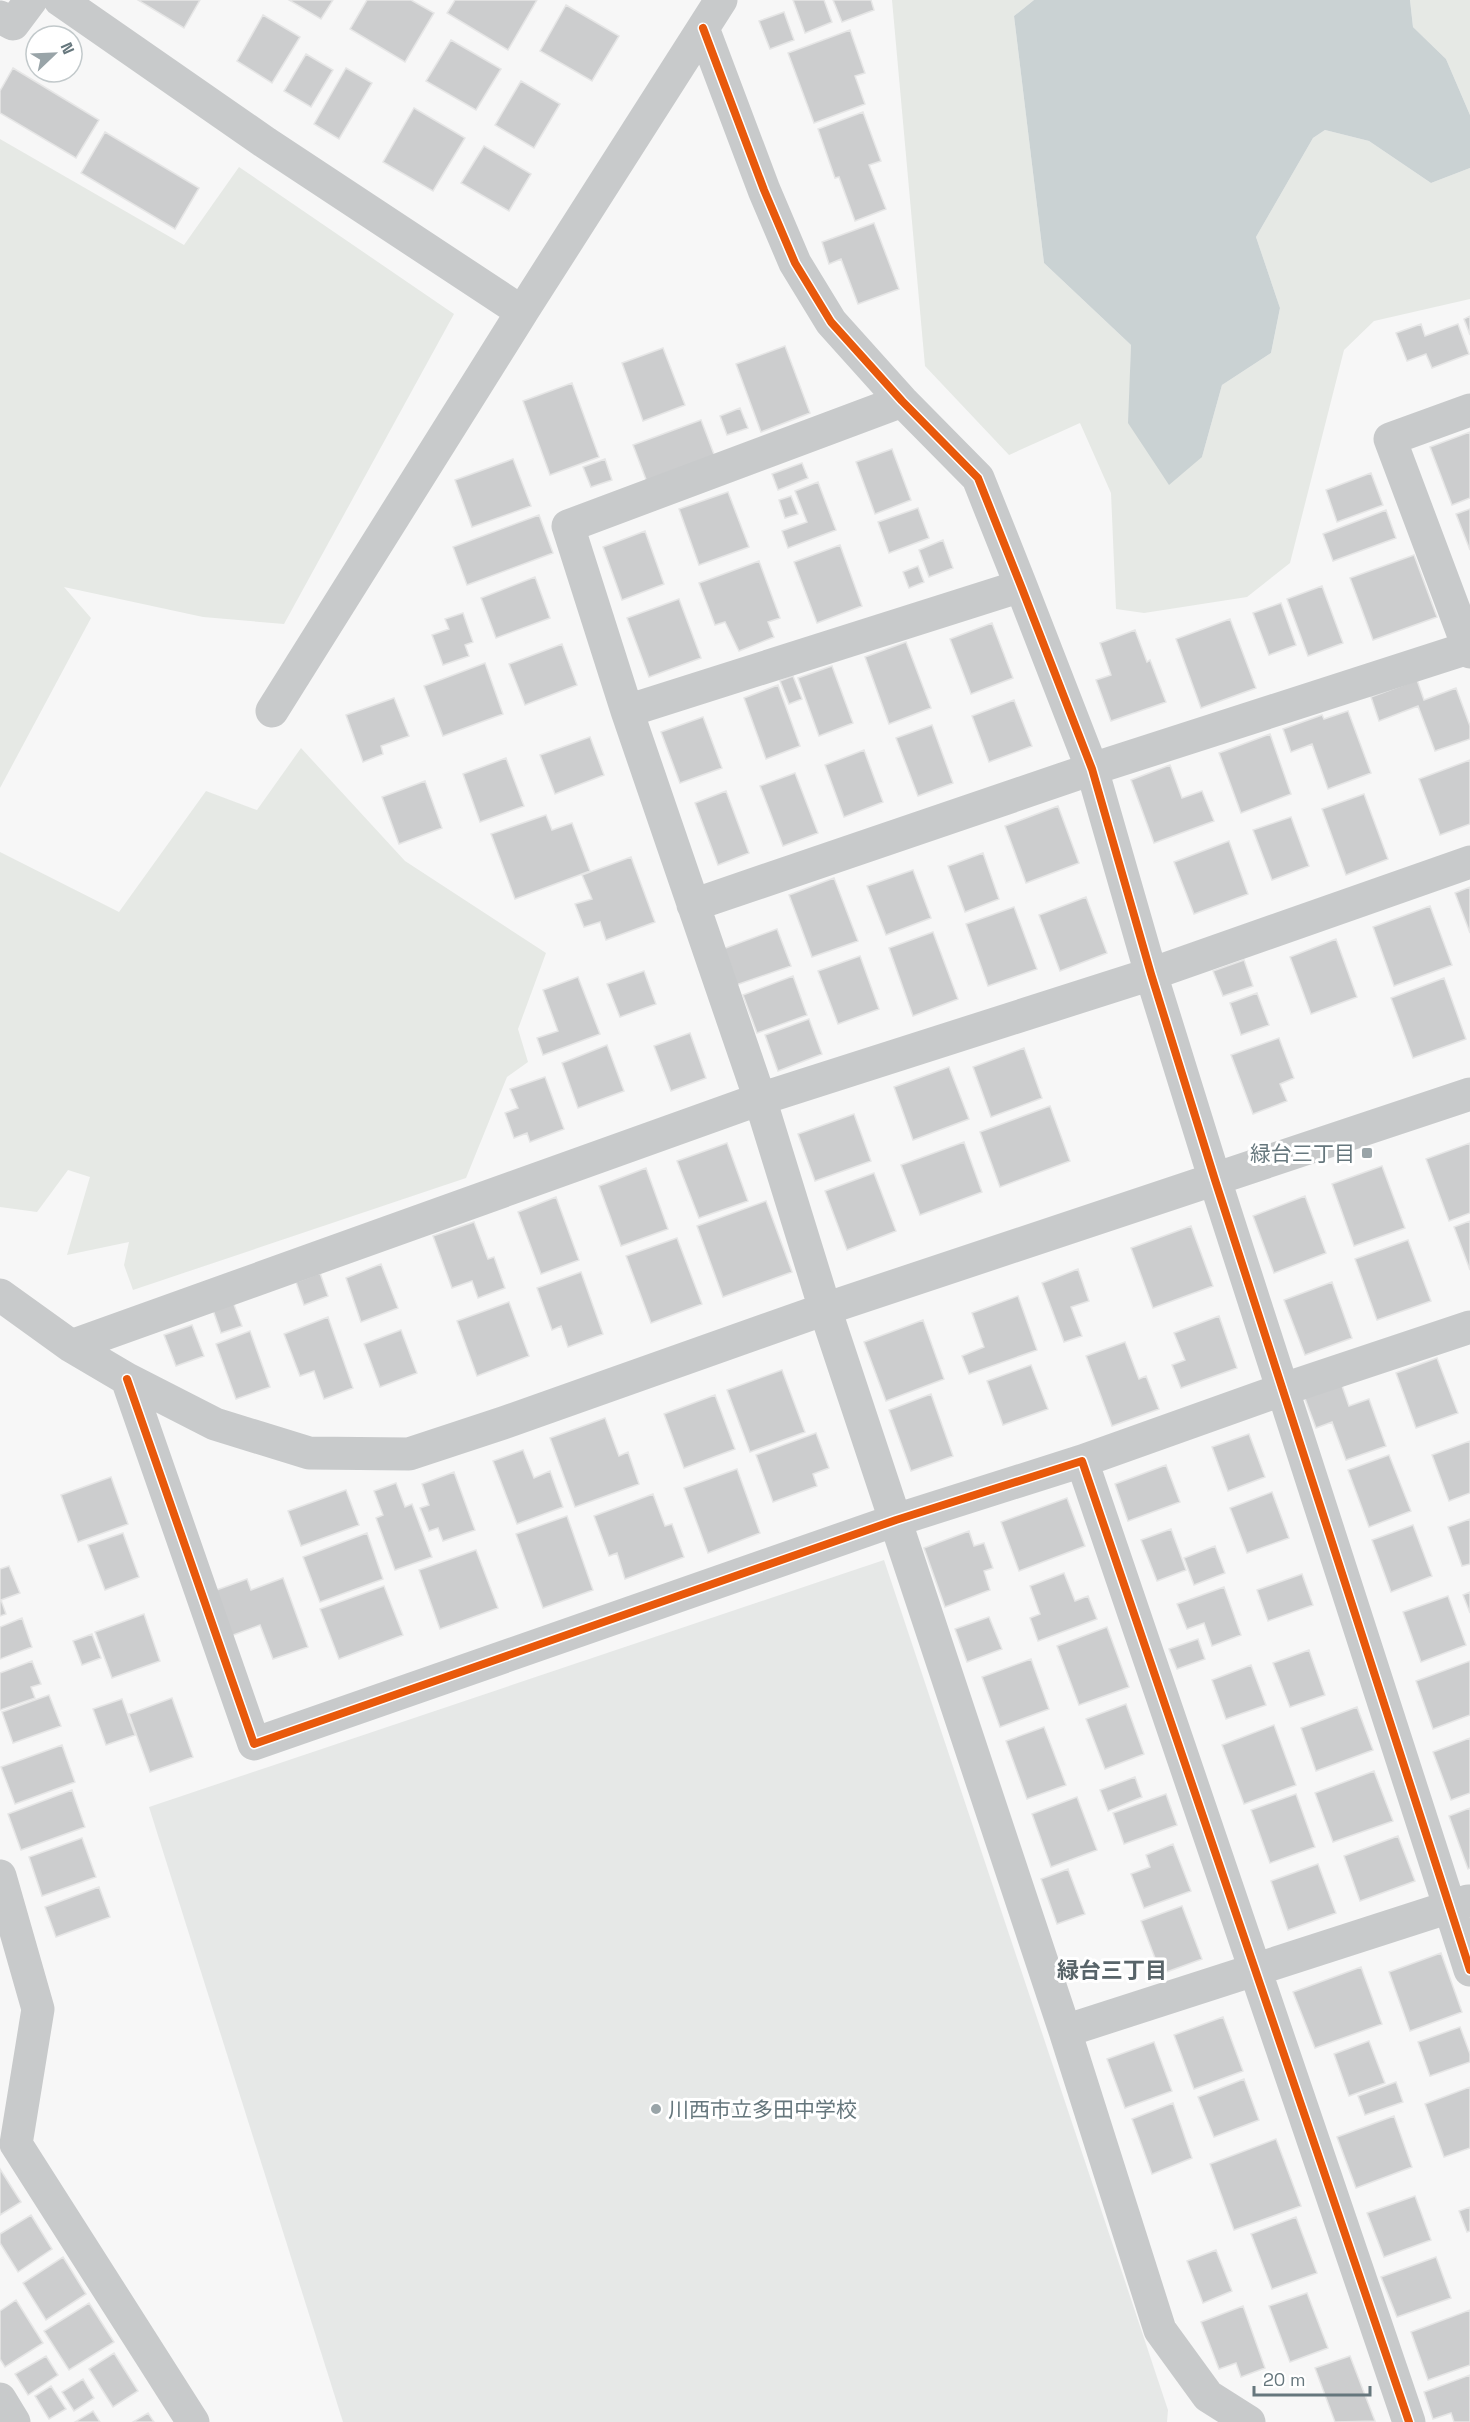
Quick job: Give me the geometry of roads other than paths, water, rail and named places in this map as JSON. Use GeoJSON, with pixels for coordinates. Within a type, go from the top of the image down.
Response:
{"type":"FeatureCollection","features":[{"type":"Feature","properties":{"kind":"street"},"geometry":{"type":"LineString","coordinates":[[0,17],[13,24],[31,0]]}},
{"type":"Feature","properties":{"kind":"street"},"geometry":{"type":"LineString","coordinates":[[60,0],[266,143],[522,312]]}},
{"type":"Feature","properties":{"kind":"street"},"geometry":{"type":"LineString","coordinates":[[272,711],[721,0]]}},
{"type":"Feature","properties":{"kind":"street"},"geometry":{"type":"LineString","coordinates":[[703,28],[764,190],[795,262],[831,322],[902,401],[978,478],[1022,586],[1092,768],[1151,974],[1215,1180],[1460,1904],[1470,1970]]}},
{"type":"Feature","properties":{"kind":"street"},"geometry":{"type":"LineString","coordinates":[[902,401],[568,526],[627,711],[760,1099],[825,1309],[1065,2031],[1160,2330],[1208,2396],[1249,2422]]}},
{"type":"Feature","properties":{"kind":"street"},"geometry":{"type":"LineString","coordinates":[[693,905],[1092,768],[1469,650],[1390,439],[1470,410]]}},
{"type":"Feature","properties":{"kind":"street"},"geometry":{"type":"LineString","coordinates":[[627,711],[1022,586]]}},
{"type":"Feature","properties":{"kind":"street"},"geometry":{"type":"LineString","coordinates":[[71,1346],[760,1099],[1151,974],[1470,862]]}},
{"type":"Feature","properties":{"kind":"street"},"geometry":{"type":"LineString","coordinates":[[0,1294],[71,1346],[127,1379],[215,1424],[309,1453],[409,1454],[825,1309],[1470,1094]]}},
{"type":"Feature","properties":{"kind":"street"},"geometry":{"type":"LineString","coordinates":[[127,1379],[254,1744],[896,1520],[1082,1461],[1284,1389],[1468,1334]]}},
{"type":"Feature","properties":{"kind":"street"},"geometry":{"type":"LineString","coordinates":[[1082,1461],[1409,2422]]}},
{"type":"Feature","properties":{"kind":"street"},"geometry":{"type":"LineString","coordinates":[[0,1876],[13,1967],[38,2009],[16,2144],[194,2422]]}},
{"type":"Feature","properties":{"kind":"street"},"geometry":{"type":"LineString","coordinates":[[1065,2031],[1460,1904]]}},
{"type":"Feature","properties":{"kind":"street"},"geometry":{"type":"LineString","coordinates":[[0,2399],[14,2422]]}},
{"type":"Feature","properties":{"kind":"place","name":"緑台三丁目"},"geometry":{"type":"Point","coordinates":[1367,1153]}},
{"type":"Feature","properties":{"kind":"place","name":"川西市立多田中学校"},"geometry":{"type":"Point","coordinates":[656,2109]}},
{"type":"Feature","properties":{"kind":"district","name":"緑台三丁目"},"geometry":{"type":"Point","coordinates":[1112,1970]}}]}
